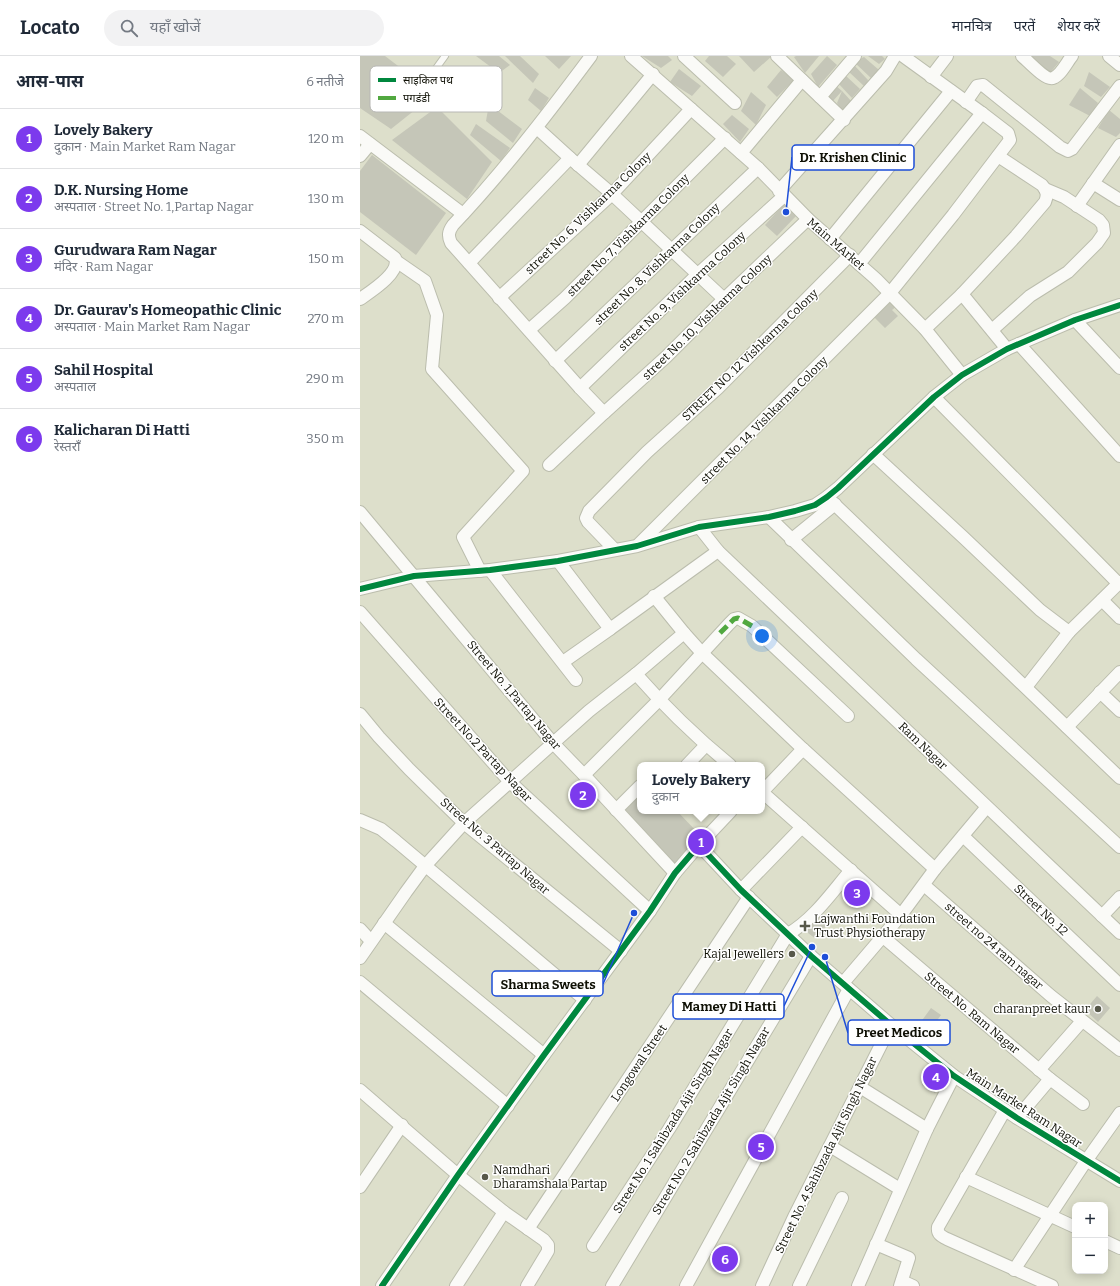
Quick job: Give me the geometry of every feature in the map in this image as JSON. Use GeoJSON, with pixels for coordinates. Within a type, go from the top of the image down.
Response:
{"type":"FeatureCollection","features":[{"type":"Feature","properties":{"kind":"street"},"geometry":{"type":"LineString","coordinates":[[591,56],[538,128],[478,199],[449,230],[448,236],[451,243],[499,298],[604,413]]}},
{"type":"Feature","properties":{"kind":"street","name":"Main MArket"},"geometry":{"type":"LineString","coordinates":[[631,56],[758,168],[808,219],[890,293],[925,329],[962,375]]}},
{"type":"Feature","properties":{"kind":"street"},"geometry":{"type":"LineString","coordinates":[[684,56],[735,103]]}},
{"type":"Feature","properties":{"kind":"street"},"geometry":{"type":"LineString","coordinates":[[777,56],[844,120]]}},
{"type":"Feature","properties":{"kind":"street"},"geometry":{"type":"LineString","coordinates":[[820,97],[855,56]]}},
{"type":"Feature","properties":{"kind":"street","name":"street No. 9, Vishkarma Colony"},"geometry":{"type":"LineString","coordinates":[[580,388],[782,193],[886,71],[895,56]]}},
{"type":"Feature","properties":{"kind":"street"},"geometry":{"type":"LineString","coordinates":[[859,264],[982,113],[903,56]]}},
{"type":"Feature","properties":{"kind":"street"},"geometry":{"type":"LineString","coordinates":[[931,77],[947,56]]}},
{"type":"Feature","properties":{"kind":"street"},"geometry":{"type":"LineString","coordinates":[[1022,56],[1043,74],[1050,78],[1054,78],[1072,56]]}},
{"type":"Feature","properties":{"kind":"street"},"geometry":{"type":"LineString","coordinates":[[1110,56],[1120,65]]}},
{"type":"Feature","properties":{"kind":"street"},"geometry":{"type":"LineString","coordinates":[[469,263],[574,161],[653,74]]}},
{"type":"Feature","properties":{"kind":"street"},"geometry":{"type":"LineString","coordinates":[[741,153],[802,80]]}},
{"type":"Feature","properties":{"kind":"street"},"geometry":{"type":"LineString","coordinates":[[966,102],[977,86],[983,85],[1060,147],[1068,151],[1072,149],[1120,86]]}},
{"type":"Feature","properties":{"kind":"street"},"geometry":{"type":"LineString","coordinates":[[830,239],[951,91]]}},
{"type":"Feature","properties":{"kind":"street","name":"street No. 6, Vishkarma Colony"},"geometry":{"type":"LineString","coordinates":[[499,298],[612,194],[691,109]]}},
{"type":"Feature","properties":{"kind":"street","name":"street No. 14, Vishkarma Colony"},"geometry":{"type":"LineString","coordinates":[[637,546],[890,293],[1010,140],[1008,133],[982,113]]}},
{"type":"Feature","properties":{"kind":"street"},"geometry":{"type":"LineString","coordinates":[[538,128],[612,194],[724,299]]}},
{"type":"Feature","properties":{"kind":"street"},"geometry":{"type":"LineString","coordinates":[[360,136],[463,214]]}},
{"type":"Feature","properties":{"kind":"street","name":"street No. 7, Vishkarma Colony"},"geometry":{"type":"LineString","coordinates":[[529,330],[565,298],[725,138]]}},
{"type":"Feature","properties":{"kind":"street"},"geometry":{"type":"LineString","coordinates":[[360,156],[370,144]]}},
{"type":"Feature","properties":{"kind":"street"},"geometry":{"type":"LineString","coordinates":[[1078,206],[1120,145]]}},
{"type":"Feature","properties":{"kind":"street"},"geometry":{"type":"LineString","coordinates":[[992,330],[1030,296],[1068,272],[1104,233],[1103,225],[1099,220],[1064,197],[1046,189],[998,156]]}},
{"type":"Feature","properties":{"kind":"street","name":"street No. 8, Vishkarma Colony"},"geometry":{"type":"LineString","coordinates":[[556,361],[758,168]]}},
{"type":"Feature","properties":{"kind":"street"},"geometry":{"type":"LineString","coordinates":[[1093,183],[1120,200]]}},
{"type":"Feature","properties":{"kind":"street"},"geometry":{"type":"LineString","coordinates":[[925,329],[962,294],[1016,236],[1045,202],[1047,197],[1046,189]]}},
{"type":"Feature","properties":{"kind":"street","name":"street No. 10, Vishkarma Colony"},"geometry":{"type":"LineString","coordinates":[[549,465],[666,357],[808,219]]}},
{"type":"Feature","properties":{"kind":"street"},"geometry":{"type":"LineString","coordinates":[[360,232],[395,258],[396,262],[424,281],[437,315],[432,369],[523,471],[463,537],[485,570],[563,662],[576,680]]}},
{"type":"Feature","properties":{"kind":"street","name":"STREET NO. 12 Vishkarma Colony"},"geometry":{"type":"LineString","coordinates":[[615,550],[591,527],[586,518],[589,511],[647,452],[718,388],[850,256]]}},
{"type":"Feature","properties":{"kind":"street"},"geometry":{"type":"LineString","coordinates":[[360,299],[389,276],[394,270],[396,262]]}},
{"type":"Feature","properties":{"kind":"street"},"geometry":{"type":"LineString","coordinates":[[962,294],[1007,349]]}},
{"type":"Feature","properties":{"kind":"street"},"geometry":{"type":"LineString","coordinates":[[791,540],[831,501],[873,454],[934,397],[962,375],[1007,349],[1075,320],[1120,305]]}},
{"type":"Feature","properties":{"kind":"street"},"geometry":{"type":"LineString","coordinates":[[1075,320],[1120,368]]}},
{"type":"Feature","properties":{"kind":"street"},"geometry":{"type":"LineString","coordinates":[[1019,344],[1120,456]]}},
{"type":"Feature","properties":{"kind":"street"},"geometry":{"type":"LineString","coordinates":[[934,397],[1119,583],[1069,632],[1026,687]]}},
{"type":"Feature","properties":{"kind":"street"},"geometry":{"type":"LineString","coordinates":[[873,454],[1040,610],[1069,632]]}},
{"type":"Feature","properties":{"kind":"street"},"geometry":{"type":"LineString","coordinates":[[360,589],[414,576],[485,570],[558,561],[637,546],[699,527],[769,517],[831,501]]}},
{"type":"Feature","properties":{"kind":"street"},"geometry":{"type":"LineString","coordinates":[[831,501],[1120,778]]}},
{"type":"Feature","properties":{"kind":"street","name":"Street No. 1,Partap Nagar"},"geometry":{"type":"LineString","coordinates":[[360,512],[553,743],[675,874]]}},
{"type":"Feature","properties":{"kind":"street"},"geometry":{"type":"LineString","coordinates":[[769,517],[791,540],[916,659],[1120,847]]}},
{"type":"Feature","properties":{"kind":"street","name":"Ram Nagar"},"geometry":{"type":"LineString","coordinates":[[699,527],[718,551],[905,728],[986,808],[1120,933]]}},
{"type":"Feature","properties":{"kind":"street"},"geometry":{"type":"LineString","coordinates":[[563,662],[718,551]]}},
{"type":"Feature","properties":{"kind":"street"},"geometry":{"type":"LineString","coordinates":[[558,561],[610,629]]}},
{"type":"Feature","properties":{"kind":"street"},"geometry":{"type":"LineString","coordinates":[[654,596],[702,653],[803,749],[935,869]]}},
{"type":"Feature","properties":{"kind":"street"},"geometry":{"type":"LineString","coordinates":[[1102,600],[1120,618]]}},
{"type":"Feature","properties":{"kind":"street","name":"Street No.2 Partap Nagar"},"geometry":{"type":"LineString","coordinates":[[360,612],[510,782],[650,911]]}},
{"type":"Feature","properties":{"kind":"street"},"geometry":{"type":"LineString","coordinates":[[584,775],[659,700],[734,620],[738,618],[752,626],[848,716]]}},
{"type":"Feature","properties":{"kind":"street"},"geometry":{"type":"LineString","coordinates":[[360,958],[425,866],[464,823],[588,711],[636,674],[684,633]]}},
{"type":"Feature","properties":{"kind":"street"},"geometry":{"type":"LineString","coordinates":[[1067,726],[1120,672]]}},
{"type":"Feature","properties":{"kind":"street"},"geometry":{"type":"LineString","coordinates":[[636,674],[659,700],[706,745],[726,762]]}},
{"type":"Feature","properties":{"kind":"street"},"geometry":{"type":"LineString","coordinates":[[1100,692],[1120,711]]}},
{"type":"Feature","properties":{"kind":"street","name":"Street No. 3 Partap Nagar"},"geometry":{"type":"LineString","coordinates":[[360,714],[409,769],[464,823],[621,951]]}},
{"type":"Feature","properties":{"kind":"street"},"geometry":{"type":"LineString","coordinates":[[690,762],[706,745]]}},
{"type":"Feature","properties":{"kind":"street"},"geometry":{"type":"LineString","coordinates":[[765,789],[803,749]]}},
{"type":"Feature","properties":{"kind":"street"},"geometry":{"type":"LineString","coordinates":[[616,810],[637,789]]}},
{"type":"Feature","properties":{"kind":"street"},"geometry":{"type":"LineString","coordinates":[[765,795],[901,915]]}},
{"type":"Feature","properties":{"kind":"street"},"geometry":{"type":"LineString","coordinates":[[686,1286],[846,986],[882,936],[901,915],[935,869],[986,808]]}},
{"type":"Feature","properties":{"kind":"street"},"geometry":{"type":"LineString","coordinates":[[382,1286],[458,1175],[544,1054],[621,951],[675,874],[699,845],[728,814]]}},
{"type":"Feature","properties":{"kind":"street"},"geometry":{"type":"LineString","coordinates":[[360,820],[381,829],[584,1000]]}},
{"type":"Feature","properties":{"kind":"street","name":"Longowal Street"},"geometry":{"type":"LineString","coordinates":[[528,1229],[745,893],[802,827]]}},
{"type":"Feature","properties":{"kind":"street","name":"Street No. 12"},"geometry":{"type":"LineString","coordinates":[[963,836],[1120,985]]}},
{"type":"Feature","properties":{"kind":"street","name":"Main Market Ram Nagar"},"geometry":{"type":"LineString","coordinates":[[699,845],[745,893],[811,956],[891,1025],[954,1076],[1017,1118],[1120,1181]]}},
{"type":"Feature","properties":{"kind":"street"},"geometry":{"type":"LineString","coordinates":[[788,934],[800,927],[810,918],[851,870]]}},
{"type":"Feature","properties":{"kind":"street","name":"street no 24 ram nagar"},"geometry":{"type":"LineString","coordinates":[[924,885],[1051,996],[1120,1050]]}},
{"type":"Feature","properties":{"kind":"street"},"geometry":{"type":"LineString","coordinates":[[1102,916],[1120,897]]}},
{"type":"Feature","properties":{"kind":"street"},"geometry":{"type":"LineString","coordinates":[[384,922],[544,1054]]}},
{"type":"Feature","properties":{"kind":"street"},"geometry":{"type":"LineString","coordinates":[[360,928],[371,941]]}},
{"type":"Feature","properties":{"kind":"street","name":"Street No. 1 Sahibzada Ajit Singh Nagar"},"geometry":{"type":"LineString","coordinates":[[593,1246],[669,1129],[788,934]]}},
{"type":"Feature","properties":{"kind":"street","name":"Street No. Ram Nagar"},"geometry":{"type":"LineString","coordinates":[[882,936],[1039,1070],[1083,1104]]}},
{"type":"Feature","properties":{"kind":"street","name":"Street No. 2 Sahibzada Ajit Singh Nagar"},"geometry":{"type":"LineString","coordinates":[[612,1286],[811,956]]}},
{"type":"Feature","properties":{"kind":"street"},"geometry":{"type":"LineString","coordinates":[[360,982],[508,1106]]}},
{"type":"Feature","properties":{"kind":"street"},"geometry":{"type":"LineString","coordinates":[[1039,1070],[1082,1021]]}},
{"type":"Feature","properties":{"kind":"street","name":"Street No. 4 Sahibzada Ajit Singh Nagar"},"geometry":{"type":"LineString","coordinates":[[762,1286],[794,1217],[891,1025]]}},
{"type":"Feature","properties":{"kind":"street"},"geometry":{"type":"LineString","coordinates":[[858,1286],[927,1129],[954,1076]]}},
{"type":"Feature","properties":{"kind":"street"},"geometry":{"type":"LineString","coordinates":[[1017,1118],[1050,1079]]}},
{"type":"Feature","properties":{"kind":"street"},"geometry":{"type":"LineString","coordinates":[[860,1087],[927,1129]]}},
{"type":"Feature","properties":{"kind":"street"},"geometry":{"type":"LineString","coordinates":[[360,1090],[458,1175],[504,1212],[544,1240],[548,1245],[548,1251],[527,1286]]}},
{"type":"Feature","properties":{"kind":"street"},"geometry":{"type":"LineString","coordinates":[[1005,1110],[938,1227],[938,1231],[939,1234],[947,1239],[1052,1286]]}},
{"type":"Feature","properties":{"kind":"street"},"geometry":{"type":"LineString","coordinates":[[1014,1270],[1086,1161],[1118,1121]]}},
{"type":"Feature","properties":{"kind":"street"},"geometry":{"type":"LineString","coordinates":[[360,1187],[402,1125]]}},
{"type":"Feature","properties":{"kind":"street"},"geometry":{"type":"LineString","coordinates":[[830,1146],[900,1189]]}},
{"type":"Feature","properties":{"kind":"street"},"geometry":{"type":"LineString","coordinates":[[966,1177],[1072,1226]]}},
{"type":"Feature","properties":{"kind":"street"},"geometry":{"type":"LineString","coordinates":[[798,1286],[842,1198]]}},
{"type":"Feature","properties":{"kind":"street"},"geometry":{"type":"LineString","coordinates":[[456,1286],[504,1212]]}},
{"type":"Feature","properties":{"kind":"street"},"geometry":{"type":"LineString","coordinates":[[1108,1242],[1120,1248]]}},
{"type":"Feature","properties":{"kind":"street"},"geometry":{"type":"LineString","coordinates":[[876,1244],[909,1258],[901,1283],[914,1286]]}},
{"type":"Feature","properties":{"kind":"lane"},"geometry":{"type":"LineString","coordinates":[[438,66],[445,56]]}},
{"type":"Feature","properties":{"kind":"building"},"geometry":{"type":"Polygon","coordinates":[[[360,56],[385,56],[398,66],[370,66],[370,112],[412,112],[391,129],[360,108],[360,56]]]}},
{"type":"Feature","properties":{"kind":"building"},"geometry":{"type":"Polygon","coordinates":[[[476,56],[499,56],[510,65],[502,71],[502,66],[490,66],[476,56]]]}},
{"type":"Feature","properties":{"kind":"building"},"geometry":{"type":"Polygon","coordinates":[[[505,56],[520,56],[539,74],[533,83],[505,56]]]}},
{"type":"Feature","properties":{"kind":"building"},"geometry":{"type":"Polygon","coordinates":[[[545,56],[571,56],[559,69],[545,56]]]}},
{"type":"Feature","properties":{"kind":"building"},"geometry":{"type":"Polygon","coordinates":[[[642,56],[668,56],[672,60],[661,68],[642,56]]]}},
{"type":"Feature","properties":{"kind":"building"},"geometry":{"type":"Polygon","coordinates":[[[709,56],[727,56],[736,64],[723,77],[705,61],[709,56]]]}},
{"type":"Feature","properties":{"kind":"building"},"geometry":{"type":"Polygon","coordinates":[[[739,56],[772,56],[754,72],[739,56]]]}},
{"type":"Feature","properties":{"kind":"building"},"geometry":{"type":"Polygon","coordinates":[[[819,56],[805,73],[794,57],[819,56]]]}},
{"type":"Feature","properties":{"kind":"building"},"geometry":{"type":"Polygon","coordinates":[[[827,56],[837,65],[818,87],[811,74],[827,56]]]}},
{"type":"Feature","properties":{"kind":"building"},"geometry":{"type":"Polygon","coordinates":[[[868,56],[882,56],[885,59],[879,64],[868,56]]]}},
{"type":"Feature","properties":{"kind":"building"},"geometry":{"type":"Polygon","coordinates":[[[1031,56],[1050,56],[1059,62],[1050,73],[1031,56]]]}},
{"type":"Feature","properties":{"kind":"building"},"geometry":{"type":"Polygon","coordinates":[[[864,57],[879,70],[872,79],[854,62],[864,57]]]}},
{"type":"Feature","properties":{"kind":"building"},"geometry":{"type":"Polygon","coordinates":[[[854,65],[868,80],[865,87],[848,71],[854,65]]]}},
{"type":"Feature","properties":{"kind":"building"},"geometry":{"type":"Polygon","coordinates":[[[679,69],[701,86],[692,96],[670,82],[679,69]]]}},
{"type":"Feature","properties":{"kind":"building"},"geometry":{"type":"Polygon","coordinates":[[[781,70],[794,80],[777,97],[767,87],[781,70]]]}},
{"type":"Feature","properties":{"kind":"building"},"geometry":{"type":"Polygon","coordinates":[[[1089,72],[1110,87],[1101,97],[1084,86],[1089,72]]]}},
{"type":"Feature","properties":{"kind":"building"},"geometry":{"type":"Polygon","coordinates":[[[845,75],[860,89],[852,98],[837,82],[845,75]]]}},
{"type":"Feature","properties":{"kind":"building"},"geometry":{"type":"Polygon","coordinates":[[[835,85],[842,91],[832,102],[826,96],[835,85]]]}},
{"type":"Feature","properties":{"kind":"building"},"geometry":{"type":"Polygon","coordinates":[[[535,88],[549,98],[541,111],[528,100],[535,88]]]}},
{"type":"Feature","properties":{"kind":"building"},"geometry":{"type":"Polygon","coordinates":[[[1080,88],[1098,103],[1090,116],[1069,105],[1080,88]]]}},
{"type":"Feature","properties":{"kind":"building"},"geometry":{"type":"Polygon","coordinates":[[[842,91],[852,102],[843,112],[837,103],[842,91]]]}},
{"type":"Feature","properties":{"kind":"building"},"geometry":{"type":"Polygon","coordinates":[[[751,92],[766,105],[756,125],[741,111],[751,92]]]}},
{"type":"Feature","properties":{"kind":"building"},"geometry":{"type":"Polygon","coordinates":[[[1109,110],[1120,119],[1120,133],[1116,137],[1098,128],[1109,110]]]}},
{"type":"Feature","properties":{"kind":"building"},"geometry":{"type":"Polygon","coordinates":[[[430,112],[442,112],[492,162],[467,199],[392,140],[430,112]]]}},
{"type":"Feature","properties":{"kind":"building"},"geometry":{"type":"Polygon","coordinates":[[[488,112],[500,112],[522,129],[513,143],[486,121],[488,112]]]}},
{"type":"Feature","properties":{"kind":"building"},"geometry":{"type":"Polygon","coordinates":[[[732,115],[749,129],[740,142],[723,124],[732,115]]]}},
{"type":"Feature","properties":{"kind":"building"},"geometry":{"type":"Polygon","coordinates":[[[476,124],[510,148],[501,161],[470,135],[476,124]]]}},
{"type":"Feature","properties":{"kind":"building"},"geometry":{"type":"Polygon","coordinates":[[[372,155],[446,213],[416,255],[360,212],[360,171],[372,155]]]}},
{"type":"Feature","properties":{"kind":"building"},"geometry":{"type":"Polygon","coordinates":[[[784,204],[796,216],[777,236],[765,225],[784,204]]]}},
{"type":"Feature","properties":{"kind":"building"},"geometry":{"type":"Polygon","coordinates":[[[891,300],[897,306],[892,310],[898,316],[885,328],[873,316],[891,300]]]}},
{"type":"Feature","properties":{"kind":"building"},"geometry":{"type":"Polygon","coordinates":[[[589,782],[594,788],[587,793],[593,800],[585,807],[575,795],[589,782]]]}},
{"type":"Feature","properties":{"kind":"building"},"geometry":{"type":"Polygon","coordinates":[[[637,790],[637,814],[680,814],[702,839],[675,873],[620,810],[637,790]]]}},
{"type":"Feature","properties":{"kind":"building"},"geometry":{"type":"Polygon","coordinates":[[[815,916],[827,925],[816,939],[804,930],[815,916]]]}},
{"type":"Feature","properties":{"kind":"building","name":"charanpreet kaur"},"geometry":{"type":"Polygon","coordinates":[[[1097,996],[1110,1008],[1098,1022],[1085,1010],[1097,996]]]}},
{"type":"Feature","properties":{"kind":"building"},"geometry":{"type":"Polygon","coordinates":[[[931,1008],[941,1015],[925,1037],[915,1030],[931,1008]]]}},
{"type":"Feature","properties":{"kind":"building"},"geometry":{"type":"Polygon","coordinates":[[[935,1063],[948,1071],[935,1093],[922,1085],[935,1063]]]}},
{"type":"Feature","properties":{"kind":"marked path"},"geometry":{"type":"LineString","coordinates":[[720,633],[734,619],[738,618],[752,626]]}},
{"type":"Feature","properties":{"kind":"cycle path"},"geometry":{"type":"LineString","coordinates":[[360,589],[414,576],[490,570],[558,561],[637,546],[699,527],[769,517],[815,505],[838,488],[934,397],[962,375],[1007,349],[1075,320],[1120,305]]}},
{"type":"Feature","properties":{"kind":"cycle path"},"geometry":{"type":"LineString","coordinates":[[382,1286],[458,1175],[544,1055],[650,911],[675,873],[699,845],[741,890],[811,956],[891,1025],[954,1076],[1017,1118],[1120,1181]]}},
{"type":"Feature","properties":{"kind":"place","name":"Dr. Krishen Clinic"},"geometry":{"type":"Point","coordinates":[786,212]}},
{"type":"Feature","properties":{"kind":"place","name":"D.K. Nursing Home"},"geometry":{"type":"Point","coordinates":[583,795]}},
{"type":"Feature","properties":{"kind":"place","name":"Lovely Bakery"},"geometry":{"type":"Point","coordinates":[701,842]}},
{"type":"Feature","properties":{"kind":"place","name":"Gurudwara Ram Nagar"},"geometry":{"type":"Point","coordinates":[857,893]}},
{"type":"Feature","properties":{"kind":"place","name":"Sharma Sweets"},"geometry":{"type":"Point","coordinates":[634,913]}},
{"type":"Feature","properties":{"kind":"place","name":"Lajwanthi Foundation Trust Physiotherapy"},"geometry":{"type":"Point","coordinates":[805,926]}},
{"type":"Feature","properties":{"kind":"place","name":"Mamey Di Hatti"},"geometry":{"type":"Point","coordinates":[812,947]}},
{"type":"Feature","properties":{"kind":"place","name":"Kajal Jewellers"},"geometry":{"type":"Point","coordinates":[792,954]}},
{"type":"Feature","properties":{"kind":"place","name":"Preet Medicos"},"geometry":{"type":"Point","coordinates":[825,957]}},
{"type":"Feature","properties":{"kind":"place","name":"charanpreet kaur"},"geometry":{"type":"Point","coordinates":[1098,1009]}},
{"type":"Feature","properties":{"kind":"place","name":"Dr. Gaurav's Homeopathic Clinic"},"geometry":{"type":"Point","coordinates":[936,1077]}},
{"type":"Feature","properties":{"kind":"place","name":"Sahil Hospital"},"geometry":{"type":"Point","coordinates":[761,1147]}},
{"type":"Feature","properties":{"kind":"place","name":"Namdhari Dharamshala Partap"},"geometry":{"type":"Point","coordinates":[485,1177]}},
{"type":"Feature","properties":{"kind":"place","name":"Kalicharan Di Hatti"},"geometry":{"type":"Point","coordinates":[725,1259]}}]}
